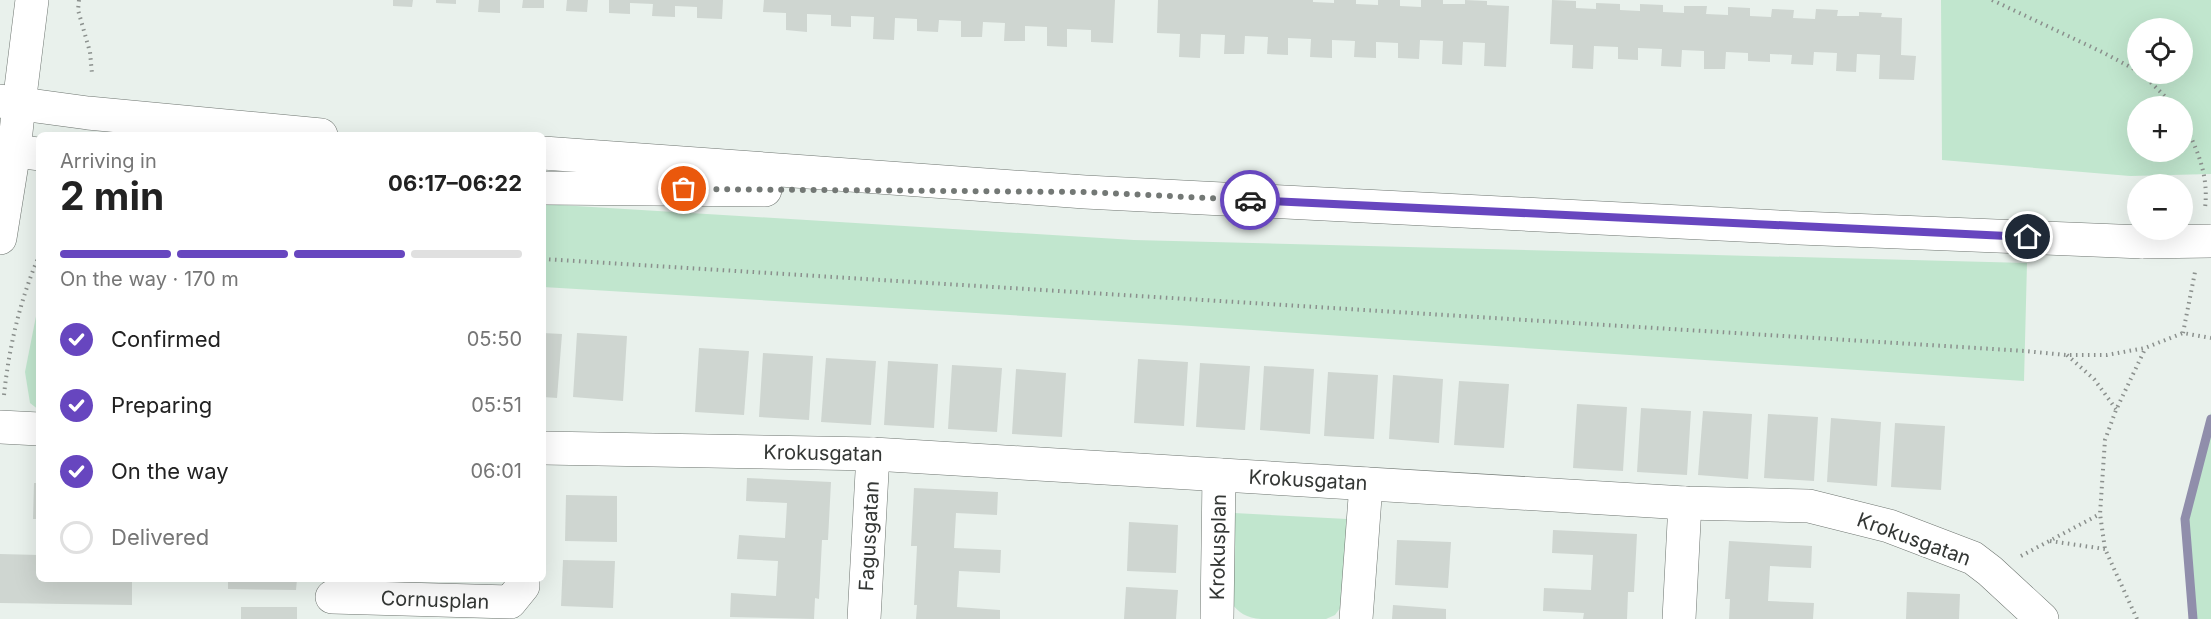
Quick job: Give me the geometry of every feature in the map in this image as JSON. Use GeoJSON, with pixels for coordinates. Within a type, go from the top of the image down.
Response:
{"type":"FeatureCollection","features":[{"type":"Feature","properties":{"kind":"street"},"geometry":{"type":"LineString","coordinates":[[0,238],[18,151],[10,103],[32,0]]}},
{"type":"Feature","properties":{"kind":"street"},"geometry":{"type":"LineString","coordinates":[[10,103],[114,116],[288,132]]}},
{"type":"Feature","properties":{"kind":"street"},"geometry":{"type":"LineString","coordinates":[[546,153],[1085,192],[1799,228],[2143,242],[2211,241]]}},
{"type":"Feature","properties":{"kind":"street"},"geometry":{"type":"LineString","coordinates":[[546,188],[1085,192]]}},
{"type":"Feature","properties":{"kind":"street"},"geometry":{"type":"LineString","coordinates":[[0,427],[36,429]]}},
{"type":"Feature","properties":{"kind":"street","name":"Krokusgatan"},"geometry":{"type":"LineString","coordinates":[[546,448],[873,454],[1684,503],[1809,506],[1889,526],[1973,558],[2042,619]]}},
{"type":"Feature","properties":{"kind":"street","name":"Fagusgatan"},"geometry":{"type":"LineString","coordinates":[[864,619],[873,454]]}},
{"type":"Feature","properties":{"kind":"street","name":"Krokusplan"},"geometry":{"type":"LineString","coordinates":[[1217,619],[1219,475]]}},
{"type":"Feature","properties":{"kind":"street"},"geometry":{"type":"LineString","coordinates":[[1356,619],[1366,484]]}},
{"type":"Feature","properties":{"kind":"street"},"geometry":{"type":"LineString","coordinates":[[1679,619],[1684,503]]}},
{"type":"Feature","properties":{"kind":"street","name":"Cornusplan"},"geometry":{"type":"LineString","coordinates":[[332,598],[510,602],[523,586],[523,582]]}},
{"type":"Feature","properties":{"kind":"path"},"geometry":{"type":"LineString","coordinates":[[79,0],[78,10],[90,52],[92,74]]}},
{"type":"Feature","properties":{"kind":"path"},"geometry":{"type":"LineString","coordinates":[[1992,0],[2127,65]]}},
{"type":"Feature","properties":{"kind":"path"},"geometry":{"type":"LineString","coordinates":[[2152,84],[2165,96]]}},
{"type":"Feature","properties":{"kind":"path"},"geometry":{"type":"LineString","coordinates":[[546,259],[2066,355],[2107,356],[2145,348],[2183,333],[2211,338]]}},
{"type":"Feature","properties":{"kind":"path"},"geometry":{"type":"LineString","coordinates":[[0,427],[8,361],[26,288],[36,263]]}},
{"type":"Feature","properties":{"kind":"path"},"geometry":{"type":"LineString","coordinates":[[2137,619],[2105,549],[2100,514],[2105,441],[2116,410],[2145,348]]}},
{"type":"Feature","properties":{"kind":"path"},"geometry":{"type":"LineString","coordinates":[[2066,355],[2094,379],[2116,410]]}},
{"type":"Feature","properties":{"kind":"path"},"geometry":{"type":"LineString","coordinates":[[1990,571],[2100,514]]}},
{"type":"Feature","properties":{"kind":"path"},"geometry":{"type":"LineString","coordinates":[[2049,541],[2105,549]]}},
{"type":"Feature","properties":{"kind":"green space"},"geometry":{"type":"Polygon","coordinates":[[[1941,0],[2211,0],[2211,174],[2127,176],[1942,160],[1941,0]]]}},
{"type":"Feature","properties":{"kind":"green space"},"geometry":{"type":"Polygon","coordinates":[[[546,204],[1134,240],[2027,263],[2024,381],[1176,325],[546,287],[546,204]]]}},
{"type":"Feature","properties":{"kind":"green space"},"geometry":{"type":"Polygon","coordinates":[[[36,316],[36,408],[30,403],[25,372],[36,316]]]}},
{"type":"Feature","properties":{"kind":"green space"},"geometry":{"type":"Polygon","coordinates":[[[2211,412],[2211,619],[2193,619],[2185,519],[2211,412]]]}},
{"type":"Feature","properties":{"kind":"green space"},"geometry":{"type":"Polygon","coordinates":[[[1234,513],[1347,519],[1346,600],[1335,615],[1326,619],[1261,619],[1247,616],[1236,609],[1230,601],[1234,513]]]}},
{"type":"Feature","properties":{"kind":"building"},"geometry":{"type":"Polygon","coordinates":[[[393,0],[413,0],[412,7],[393,6],[393,0]]]}},
{"type":"Feature","properties":{"kind":"building"},"geometry":{"type":"Polygon","coordinates":[[[436,0],[456,0],[456,4],[436,3],[436,0]]]}},
{"type":"Feature","properties":{"kind":"building"},"geometry":{"type":"Polygon","coordinates":[[[479,0],[500,0],[500,13],[478,12],[479,0]]]}},
{"type":"Feature","properties":{"kind":"building"},"geometry":{"type":"Polygon","coordinates":[[[523,0],[544,0],[544,8],[522,8],[523,0]]]}},
{"type":"Feature","properties":{"kind":"building"},"geometry":{"type":"Polygon","coordinates":[[[567,0],[588,0],[587,12],[566,11],[567,0]]]}},
{"type":"Feature","properties":{"kind":"building"},"geometry":{"type":"Polygon","coordinates":[[[609,0],[723,0],[722,19],[697,18],[697,7],[675,6],[675,17],[652,16],[653,4],[630,3],[630,14],[609,13],[609,0]]]}},
{"type":"Feature","properties":{"kind":"building"},"geometry":{"type":"Polygon","coordinates":[[[764,0],[1115,0],[1113,43],[1091,42],[1091,30],[1067,29],[1067,47],[1047,46],[1047,27],[1025,26],[1025,41],[1004,41],[1005,23],[983,22],[982,37],[961,37],[961,21],[939,20],[938,32],[917,31],[917,19],[895,18],[894,40],[873,39],[874,17],[851,16],[851,27],[831,26],[831,15],[807,14],[807,32],[786,30],[786,13],[763,12],[764,0]]]}},
{"type":"Feature","properties":{"kind":"building"},"geometry":{"type":"Polygon","coordinates":[[[1158,0],[1313,0],[1313,2],[1334,3],[1334,0],[1356,0],[1356,4],[1378,5],[1378,0],[1400,0],[1400,6],[1421,7],[1421,0],[1443,0],[1443,4],[1465,4],[1465,0],[1487,1],[1487,5],[1509,6],[1506,67],[1484,66],[1485,43],[1463,42],[1462,65],[1442,64],[1443,41],[1420,40],[1419,59],[1398,58],[1398,43],[1376,42],[1376,58],[1354,57],[1355,41],[1332,40],[1332,58],[1310,57],[1311,39],[1288,38],[1288,55],[1267,54],[1268,37],[1245,36],[1244,54],[1224,54],[1225,35],[1201,34],[1200,58],[1179,57],[1180,34],[1157,33],[1158,0]]]}},
{"type":"Feature","properties":{"kind":"building"},"geometry":{"type":"Polygon","coordinates":[[[1552,0],[1576,1],[1576,8],[1596,9],[1596,3],[1620,4],[1620,10],[1640,11],[1640,4],[1663,5],[1663,12],[1684,13],[1684,6],[1707,6],[1706,14],[1728,15],[1728,7],[1750,8],[1750,16],[1771,17],[1772,9],[1794,10],[1793,18],[1815,19],[1816,9],[1838,10],[1837,16],[1859,16],[1859,12],[1882,13],[1881,17],[1902,18],[1901,55],[1916,56],[1914,80],[1879,79],[1880,55],[1857,54],[1856,72],[1836,71],[1837,53],[1814,52],[1813,65],[1791,64],[1792,55],[1770,54],[1770,62],[1748,61],[1748,53],[1726,52],[1725,69],[1704,69],[1704,51],[1682,50],[1681,67],[1661,66],[1662,49],[1638,48],[1638,60],[1618,59],[1618,47],[1594,46],[1593,69],[1572,68],[1573,45],[1550,44],[1552,0]]]}},
{"type":"Feature","properties":{"kind":"building"},"geometry":{"type":"Polygon","coordinates":[[[546,333],[562,334],[557,398],[546,397],[546,333]]]}},
{"type":"Feature","properties":{"kind":"building"},"geometry":{"type":"Polygon","coordinates":[[[577,333],[627,336],[623,401],[573,397],[577,333]]]}},
{"type":"Feature","properties":{"kind":"building"},"geometry":{"type":"Polygon","coordinates":[[[699,348],[749,351],[744,415],[695,412],[699,348]]]}},
{"type":"Feature","properties":{"kind":"building"},"geometry":{"type":"Polygon","coordinates":[[[763,353],[813,356],[809,420],[759,417],[763,353]]]}},
{"type":"Feature","properties":{"kind":"building"},"geometry":{"type":"Polygon","coordinates":[[[826,358],[876,361],[871,425],[821,422],[826,358]]]}},
{"type":"Feature","properties":{"kind":"building"},"geometry":{"type":"Polygon","coordinates":[[[1138,359],[1188,362],[1184,426],[1134,423],[1138,359]]]}},
{"type":"Feature","properties":{"kind":"building"},"geometry":{"type":"Polygon","coordinates":[[[888,361],[938,364],[934,428],[884,425],[888,361]]]}},
{"type":"Feature","properties":{"kind":"building"},"geometry":{"type":"Polygon","coordinates":[[[1200,363],[1250,366],[1245,430],[1196,427],[1200,363]]]}},
{"type":"Feature","properties":{"kind":"building"},"geometry":{"type":"Polygon","coordinates":[[[952,365],[1002,368],[997,432],[948,429],[952,365]]]}},
{"type":"Feature","properties":{"kind":"building"},"geometry":{"type":"Polygon","coordinates":[[[1264,366],[1314,369],[1310,434],[1260,430],[1264,366]]]}},
{"type":"Feature","properties":{"kind":"building"},"geometry":{"type":"Polygon","coordinates":[[[1016,369],[1066,373],[1062,437],[1012,434],[1016,369]]]}},
{"type":"Feature","properties":{"kind":"building"},"geometry":{"type":"Polygon","coordinates":[[[1328,372],[1378,375],[1374,439],[1324,436],[1328,372]]]}},
{"type":"Feature","properties":{"kind":"building"},"geometry":{"type":"Polygon","coordinates":[[[1393,375],[1443,379],[1439,443],[1389,439],[1393,375]]]}},
{"type":"Feature","properties":{"kind":"building"},"geometry":{"type":"Polygon","coordinates":[[[1459,381],[1509,384],[1504,448],[1454,445],[1459,381]]]}},
{"type":"Feature","properties":{"kind":"building"},"geometry":{"type":"Polygon","coordinates":[[[1577,404],[1627,407],[1623,471],[1573,468],[1577,404]]]}},
{"type":"Feature","properties":{"kind":"building"},"geometry":{"type":"Polygon","coordinates":[[[1641,408],[1691,411],[1687,475],[1637,472],[1641,408]]]}},
{"type":"Feature","properties":{"kind":"building"},"geometry":{"type":"Polygon","coordinates":[[[1703,411],[1752,414],[1748,479],[1698,475],[1703,411]]]}},
{"type":"Feature","properties":{"kind":"building"},"geometry":{"type":"Polygon","coordinates":[[[1768,414],[1818,417],[1814,481],[1764,478],[1768,414]]]}},
{"type":"Feature","properties":{"kind":"building"},"geometry":{"type":"Polygon","coordinates":[[[1831,418],[1881,422],[1877,486],[1827,482],[1831,418]]]}},
{"type":"Feature","properties":{"kind":"building"},"geometry":{"type":"Polygon","coordinates":[[[1895,423],[1945,426],[1941,490],[1891,487],[1895,423]]]}},
{"type":"Feature","properties":{"kind":"building"},"geometry":{"type":"Polygon","coordinates":[[[747,478],[831,482],[828,540],[822,540],[819,599],[815,598],[814,619],[730,617],[731,593],[776,596],[778,561],[737,559],[739,535],[785,538],[787,503],[746,501],[747,478]]]}},
{"type":"Feature","properties":{"kind":"building"},"geometry":{"type":"Polygon","coordinates":[[[34,483],[36,483],[36,519],[33,519],[34,483]]]}},
{"type":"Feature","properties":{"kind":"building"},"geometry":{"type":"Polygon","coordinates":[[[914,488],[998,492],[997,515],[956,513],[954,548],[1001,550],[1000,573],[959,571],[957,607],[1000,610],[1000,619],[916,619],[917,605],[914,605],[917,546],[911,546],[914,488]]]}},
{"type":"Feature","properties":{"kind":"building"},"geometry":{"type":"Polygon","coordinates":[[[566,495],[617,496],[617,542],[565,541],[566,495]]]}},
{"type":"Feature","properties":{"kind":"building"},"geometry":{"type":"Polygon","coordinates":[[[1129,522],[1178,525],[1176,573],[1127,571],[1129,522]]]}},
{"type":"Feature","properties":{"kind":"building"},"geometry":{"type":"Polygon","coordinates":[[[1553,530],[1637,534],[1634,592],[1628,592],[1627,619],[1583,619],[1584,613],[1543,611],[1544,588],[1591,590],[1593,555],[1552,553],[1553,530]]]}},
{"type":"Feature","properties":{"kind":"building"},"geometry":{"type":"Polygon","coordinates":[[[1397,540],[1451,542],[1448,588],[1395,585],[1397,540]]]}},
{"type":"Feature","properties":{"kind":"building"},"geometry":{"type":"Polygon","coordinates":[[[1729,541],[1812,546],[1811,568],[1770,566],[1768,601],[1814,603],[1813,619],[1729,619],[1730,599],[1725,599],[1729,541]]]}},
{"type":"Feature","properties":{"kind":"building"},"geometry":{"type":"Polygon","coordinates":[[[0,554],[36,555],[36,582],[132,582],[132,605],[0,603],[0,554]]]}},
{"type":"Feature","properties":{"kind":"building"},"geometry":{"type":"Polygon","coordinates":[[[563,560],[615,561],[613,608],[561,606],[563,560]]]}},
{"type":"Feature","properties":{"kind":"building"},"geometry":{"type":"Polygon","coordinates":[[[228,582],[297,582],[296,590],[228,589],[228,582]]]}},
{"type":"Feature","properties":{"kind":"building"},"geometry":{"type":"Polygon","coordinates":[[[1126,587],[1178,590],[1176,619],[1124,619],[1126,587]]]}},
{"type":"Feature","properties":{"kind":"building"},"geometry":{"type":"Polygon","coordinates":[[[1907,592],[1960,594],[1959,619],[1906,619],[1907,592]]]}},
{"type":"Feature","properties":{"kind":"building"},"geometry":{"type":"Polygon","coordinates":[[[1393,605],[1446,609],[1446,619],[1392,619],[1393,605]]]}},
{"type":"Feature","properties":{"kind":"building"},"geometry":{"type":"Polygon","coordinates":[[[241,607],[297,607],[297,619],[241,619],[241,607]]]}},
{"type":"Feature","properties":{"kind":"waterway"},"geometry":{"type":"LineString","coordinates":[[2193,619],[2185,519],[2211,419]]}},
{"type":"Feature","properties":{"kind":"way so far"},"geometry":{"type":"LineString","coordinates":[[684,189],[1085,192],[1250,200]]}},
{"type":"Feature","properties":{"kind":"route"},"geometry":{"type":"LineString","coordinates":[[1250,200],[1776,227],[2028,237]]}}]}
